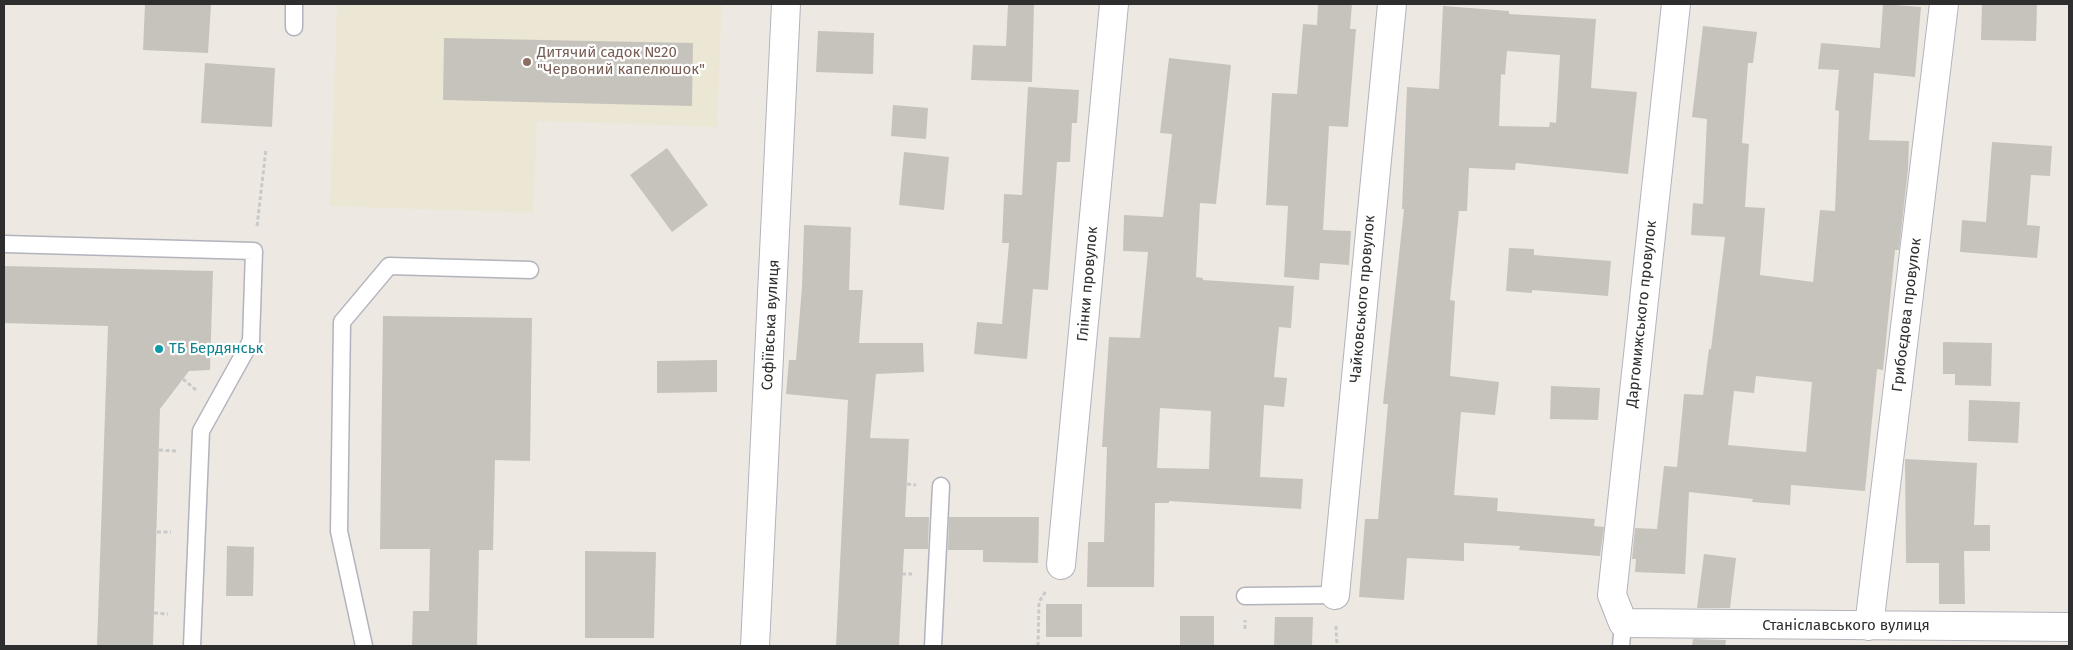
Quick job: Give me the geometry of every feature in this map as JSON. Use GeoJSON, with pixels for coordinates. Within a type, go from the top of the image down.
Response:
{"type":"FeatureCollection","features":[{"type":"Feature","properties":{"kind":"street","name":"Софіївська вулиця"},"geometry":{"type":"LineString","coordinates":[[755,646],[786,4]]}},
{"type":"Feature","properties":{"kind":"street","name":"Глінки провулок"},"geometry":{"type":"LineString","coordinates":[[1061,565],[1114,4]]}},
{"type":"Feature","properties":{"kind":"street","name":"Чайковського провулок"},"geometry":{"type":"LineString","coordinates":[[1335,595],[1392,4]]}},
{"type":"Feature","properties":{"kind":"street","name":"Даргомижського провулок"},"geometry":{"type":"LineString","coordinates":[[1622,635],[1612,595],[1676,4]]}},
{"type":"Feature","properties":{"kind":"street","name":"Грибоєдова провулок"},"geometry":{"type":"LineString","coordinates":[[1869,626],[1944,4]]}},
{"type":"Feature","properties":{"kind":"street","name":"Станіславського вулиця"},"geometry":{"type":"LineString","coordinates":[[1622,635],[1869,626],[2069,627]]}},
{"type":"Feature","properties":{"kind":"lane"},"geometry":{"type":"LineString","coordinates":[[294,4],[294,27]]}},
{"type":"Feature","properties":{"kind":"lane"},"geometry":{"type":"LineString","coordinates":[[4,244],[254,251],[251,341],[201,431],[192,646]]}},
{"type":"Feature","properties":{"kind":"lane"},"geometry":{"type":"LineString","coordinates":[[364,646],[339,531],[342,322],[389,266],[530,270]]}},
{"type":"Feature","properties":{"kind":"lane"},"geometry":{"type":"LineString","coordinates":[[933,646],[941,486]]}},
{"type":"Feature","properties":{"kind":"lane"},"geometry":{"type":"LineString","coordinates":[[1245,596],[1335,595]]}},
{"type":"Feature","properties":{"kind":"path"},"geometry":{"type":"LineString","coordinates":[[254,251],[264,181],[266,149]]}},
{"type":"Feature","properties":{"kind":"path"},"geometry":{"type":"LineString","coordinates":[[1038,646],[1039,602],[1061,565]]}},
{"type":"Feature","properties":{"kind":"shaded area","name":"Дитячий садок №20 \"Червоний капелюшок\""},"geometry":{"type":"Polygon","coordinates":[[[337,4],[722,4],[717,127],[537,121],[533,213],[330,206],[337,4]]]}},
{"type":"Feature","properties":{"kind":"building"},"geometry":{"type":"Polygon","coordinates":[[[145,4],[211,4],[208,53],[143,50],[145,4]]]}},
{"type":"Feature","properties":{"kind":"building"},"geometry":{"type":"Polygon","coordinates":[[[1008,4],[1034,4],[1032,82],[971,80],[973,45],[1006,46],[1008,4]]]}},
{"type":"Feature","properties":{"kind":"building"},"geometry":{"type":"Polygon","coordinates":[[[1318,4],[1352,4],[1350,29],[1356,29],[1348,127],[1329,126],[1323,230],[1351,231],[1349,265],[1320,263],[1319,280],[1284,277],[1288,206],[1266,205],[1272,93],[1297,94],[1303,24],[1317,25],[1318,4]]]}},
{"type":"Feature","properties":{"kind":"building"},"geometry":{"type":"Polygon","coordinates":[[[1883,4],[1921,7],[1915,77],[1874,73],[1869,140],[1909,141],[1908,169],[1899,250],[1895,250],[1883,370],[1877,369],[1865,491],[1791,485],[1790,505],[1752,502],[1753,499],[1689,492],[1685,574],[1635,572],[1636,559],[1632,559],[1635,528],[1657,529],[1664,466],[1677,467],[1684,394],[1703,395],[1709,349],[1711,349],[1725,237],[1691,235],[1693,203],[1703,204],[1707,119],[1692,117],[1703,26],[1757,32],[1753,63],[1748,63],[1742,143],[1749,144],[1745,207],[1765,208],[1760,275],[1813,282],[1820,210],[1835,211],[1839,111],[1835,110],[1839,70],[1818,69],[1821,43],[1880,48],[1883,4]],[[1756,376],[1754,393],[1734,391],[1728,445],[1806,452],[1812,382],[1756,376]]]}},
{"type":"Feature","properties":{"kind":"building"},"geometry":{"type":"Polygon","coordinates":[[[1982,4],[2037,4],[2036,41],[1981,40],[1982,4]]]}},
{"type":"Feature","properties":{"kind":"building"},"geometry":{"type":"Polygon","coordinates":[[[1443,6],[1509,11],[1509,14],[1596,19],[1591,88],[1637,92],[1628,174],[1516,163],[1515,170],[1469,168],[1467,211],[1459,211],[1450,300],[1455,301],[1450,376],[1499,382],[1495,415],[1461,412],[1454,495],[1498,498],[1497,511],[1595,519],[1594,526],[1604,527],[1600,556],[1519,550],[1520,546],[1464,543],[1464,561],[1407,558],[1404,600],[1359,597],[1365,519],[1378,519],[1388,404],[1383,404],[1404,209],[1402,209],[1407,87],[1439,89],[1443,6]],[[1507,51],[1505,75],[1501,74],[1499,126],[1549,127],[1550,122],[1556,123],[1560,55],[1507,51]]]}},
{"type":"Feature","properties":{"kind":"building"},"geometry":{"type":"Polygon","coordinates":[[[818,31],[874,33],[873,74],[816,72],[818,31]]]}},
{"type":"Feature","properties":{"kind":"building"},"geometry":{"type":"Polygon","coordinates":[[[444,38],[693,43],[692,106],[443,100],[444,38]]]}},
{"type":"Feature","properties":{"kind":"building"},"geometry":{"type":"Polygon","coordinates":[[[1169,58],[1231,65],[1216,204],[1200,203],[1196,277],[1203,278],[1203,280],[1294,286],[1291,328],[1279,327],[1274,377],[1287,378],[1284,407],[1264,405],[1260,477],[1303,479],[1301,509],[1169,501],[1169,503],[1155,503],[1154,587],[1087,587],[1088,542],[1104,542],[1107,447],[1102,447],[1109,337],[1140,338],[1148,252],[1123,251],[1124,215],[1163,217],[1172,134],[1160,133],[1169,58]],[[1160,408],[1157,468],[1209,469],[1211,411],[1160,408]]]}},
{"type":"Feature","properties":{"kind":"building"},"geometry":{"type":"Polygon","coordinates":[[[205,63],[275,68],[272,127],[201,123],[205,63]]]}},
{"type":"Feature","properties":{"kind":"building"},"geometry":{"type":"Polygon","coordinates":[[[1028,87],[1079,90],[1077,123],[1072,123],[1070,162],[1057,162],[1048,290],[1033,289],[1027,359],[974,354],[977,322],[1002,324],[1009,243],[1002,243],[1004,194],[1022,195],[1028,87]]]}},
{"type":"Feature","properties":{"kind":"building"},"geometry":{"type":"Polygon","coordinates":[[[893,105],[928,108],[926,139],[891,136],[893,105]]]}},
{"type":"Feature","properties":{"kind":"building"},"geometry":{"type":"Polygon","coordinates":[[[1992,142],[2052,146],[2050,176],[2031,175],[2027,225],[2040,226],[2037,258],[1960,252],[1962,220],[1986,222],[1992,142]]]}},
{"type":"Feature","properties":{"kind":"building"},"geometry":{"type":"Polygon","coordinates":[[[667,148],[708,205],[672,232],[630,175],[667,148]]]}},
{"type":"Feature","properties":{"kind":"building"},"geometry":{"type":"Polygon","coordinates":[[[904,152],[949,157],[944,210],[899,205],[904,152]]]}},
{"type":"Feature","properties":{"kind":"building"},"geometry":{"type":"Polygon","coordinates":[[[804,225],[851,227],[849,290],[863,290],[859,343],[923,343],[924,372],[876,374],[870,438],[909,439],[905,517],[929,517],[928,549],[904,549],[899,646],[836,646],[848,400],[786,394],[789,360],[796,360],[802,287],[804,225]]]}},
{"type":"Feature","properties":{"kind":"building"},"geometry":{"type":"Polygon","coordinates":[[[1509,248],[1534,249],[1534,255],[1611,261],[1608,296],[1532,290],[1532,293],[1506,291],[1509,248]]]}},
{"type":"Feature","properties":{"kind":"building"},"geometry":{"type":"Polygon","coordinates":[[[4,266],[213,271],[210,370],[189,371],[160,409],[153,646],[97,646],[108,326],[4,323],[4,266]]]}},
{"type":"Feature","properties":{"kind":"building"},"geometry":{"type":"Polygon","coordinates":[[[383,316],[532,318],[530,461],[495,460],[493,550],[479,550],[477,646],[412,646],[413,611],[429,611],[430,549],[380,549],[383,316]]]}},
{"type":"Feature","properties":{"kind":"building"},"geometry":{"type":"Polygon","coordinates":[[[1943,342],[1992,343],[1991,386],[1955,385],[1955,374],[1943,374],[1943,342]]]}},
{"type":"Feature","properties":{"kind":"building"},"geometry":{"type":"Polygon","coordinates":[[[717,360],[717,392],[657,393],[657,361],[717,360]]]}},
{"type":"Feature","properties":{"kind":"building"},"geometry":{"type":"Polygon","coordinates":[[[1551,386],[1600,388],[1598,420],[1550,419],[1551,386]]]}},
{"type":"Feature","properties":{"kind":"building"},"geometry":{"type":"Polygon","coordinates":[[[1969,400],[2020,402],[2018,443],[1968,441],[1969,400]]]}},
{"type":"Feature","properties":{"kind":"building"},"geometry":{"type":"Polygon","coordinates":[[[1905,459],[1977,463],[1974,525],[1990,525],[1990,551],[1964,551],[1965,604],[1939,604],[1939,563],[1906,563],[1905,459]]]}},
{"type":"Feature","properties":{"kind":"building"},"geometry":{"type":"Polygon","coordinates":[[[949,517],[1039,517],[1038,563],[983,562],[983,550],[948,550],[949,517]]]}},
{"type":"Feature","properties":{"kind":"building"},"geometry":{"type":"Polygon","coordinates":[[[227,546],[254,547],[253,596],[226,596],[227,546]]]}},
{"type":"Feature","properties":{"kind":"building"},"geometry":{"type":"Polygon","coordinates":[[[585,551],[656,552],[654,638],[585,638],[585,551]]]}},
{"type":"Feature","properties":{"kind":"building"},"geometry":{"type":"Polygon","coordinates":[[[1704,554],[1736,558],[1730,608],[1697,608],[1704,554]]]}},
{"type":"Feature","properties":{"kind":"building"},"geometry":{"type":"Polygon","coordinates":[[[1046,604],[1082,604],[1082,637],[1046,637],[1046,604]]]}},
{"type":"Feature","properties":{"kind":"building"},"geometry":{"type":"Polygon","coordinates":[[[1180,616],[1214,616],[1214,646],[1180,646],[1180,616]]]}},
{"type":"Feature","properties":{"kind":"building"},"geometry":{"type":"Polygon","coordinates":[[[1275,617],[1313,617],[1312,646],[1274,646],[1275,617]]]}},
{"type":"Feature","properties":{"kind":"building"},"geometry":{"type":"Polygon","coordinates":[[[1693,639],[1726,640],[1725,646],[1692,646],[1693,639]]]}},
{"type":"Feature","properties":{"kind":"place","name":"Дитячий садок №20 \"Червоний капелюшок\""},"geometry":{"type":"Point","coordinates":[527,62]}},
{"type":"Feature","properties":{"kind":"place","name":"ТБ Бердянськ"},"geometry":{"type":"Point","coordinates":[159,349]}}]}
